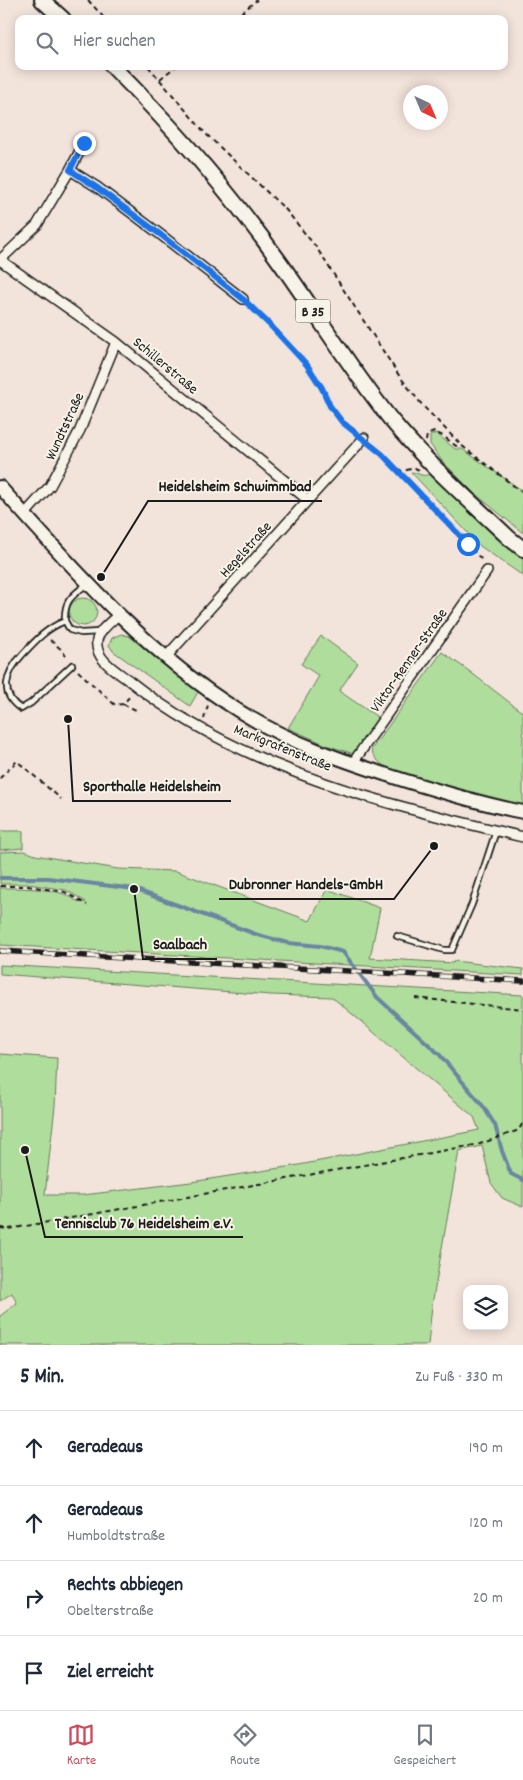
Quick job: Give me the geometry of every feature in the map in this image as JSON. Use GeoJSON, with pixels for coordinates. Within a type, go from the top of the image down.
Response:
{"type":"FeatureCollection","features":[{"type":"Feature","properties":{"kind":"main road"},"geometry":{"type":"LineString","coordinates":[[42,0],[59,15]]}},
{"type":"Feature","properties":{"kind":"main road","name":"B 35"},"geometry":{"type":"LineString","coordinates":[[116,70],[148,102],[207,168],[279,260],[355,371],[392,421],[432,464],[509,538],[523,549]]}},
{"type":"Feature","properties":{"kind":"street"},"geometry":{"type":"LineString","coordinates":[[0,260],[36,225],[70,170],[84,143]]}},
{"type":"Feature","properties":{"kind":"street"},"geometry":{"type":"LineString","coordinates":[[70,170],[154,230],[243,299]]}},
{"type":"Feature","properties":{"kind":"street","name":"Schillerstraße"},"geometry":{"type":"LineString","coordinates":[[0,260],[116,342],[308,500]]}},
{"type":"Feature","properties":{"kind":"street","name":"Wundtstraße"},"geometry":{"type":"LineString","coordinates":[[25,514],[50,486],[80,430],[116,342]]}},
{"type":"Feature","properties":{"kind":"street","name":"Hegelstraße"},"geometry":{"type":"LineString","coordinates":[[166,657],[364,438]]}},
{"type":"Feature","properties":{"kind":"street","name":"Markgrafenstraße"},"geometry":{"type":"LineString","coordinates":[[0,487],[118,614],[166,657],[240,712],[294,742],[352,764],[461,798],[523,812]]}},
{"type":"Feature","properties":{"kind":"street","name":"Viktor-Renner-Straße"},"geometry":{"type":"LineString","coordinates":[[352,764],[486,571]]}},
{"type":"Feature","properties":{"kind":"street"},"geometry":{"type":"LineString","coordinates":[[101,632],[118,614]]}},
{"type":"Feature","properties":{"kind":"street","name":"Markgrafenstraße"},"geometry":{"type":"LineString","coordinates":[[101,632],[97,640],[100,656],[106,662],[138,688],[201,730],[239,749],[281,768],[405,808],[523,837]]}},
{"type":"Feature","properties":{"kind":"lane"},"geometry":{"type":"LineString","coordinates":[[88,583],[68,599],[64,611],[65,621],[70,630],[81,633],[101,632]]}},
{"type":"Feature","properties":{"kind":"lane"},"geometry":{"type":"LineString","coordinates":[[2,680],[3,675],[43,633],[52,626],[65,621]]}},
{"type":"Feature","properties":{"kind":"lane"},"geometry":{"type":"LineString","coordinates":[[5,700],[9,704],[21,709],[31,703],[72,665]]}},
{"type":"Feature","properties":{"kind":"lane"},"geometry":{"type":"LineString","coordinates":[[398,936],[444,950],[452,950],[472,904],[496,831]]}},
{"type":"Feature","properties":{"kind":"path"},"geometry":{"type":"LineString","coordinates":[[88,0],[101,15]]}},
{"type":"Feature","properties":{"kind":"path"},"geometry":{"type":"LineString","coordinates":[[239,15],[257,0]]}},
{"type":"Feature","properties":{"kind":"path"},"geometry":{"type":"LineString","coordinates":[[152,70],[205,134],[286,210],[316,247],[400,377],[423,406],[461,445],[523,493]]}},
{"type":"Feature","properties":{"kind":"path"},"geometry":{"type":"LineString","coordinates":[[160,79],[171,70]]}},
{"type":"Feature","properties":{"kind":"path"},"geometry":{"type":"LineString","coordinates":[[243,299],[307,365],[322,388],[330,406],[342,422],[382,454],[487,566],[486,571]]}},
{"type":"Feature","properties":{"kind":"path"},"geometry":{"type":"LineString","coordinates":[[43,633],[62,650],[72,665],[115,705],[123,704],[136,710]]}},
{"type":"Feature","properties":{"kind":"path"},"geometry":{"type":"LineString","coordinates":[[123,704],[138,688]]}},
{"type":"Feature","properties":{"kind":"path"},"geometry":{"type":"LineString","coordinates":[[201,730],[212,693]]}},
{"type":"Feature","properties":{"kind":"path"},"geometry":{"type":"LineString","coordinates":[[0,778],[17,761],[61,799]]}},
{"type":"Feature","properties":{"kind":"path"},"geometry":{"type":"LineString","coordinates":[[0,886],[28,886],[65,892],[87,905]]}},
{"type":"Feature","properties":{"kind":"path"},"geometry":{"type":"LineString","coordinates":[[415,998],[523,1009]]}},
{"type":"Feature","properties":{"kind":"path"},"geometry":{"type":"LineString","coordinates":[[0,1228],[8,1229],[26,1226],[480,1144],[519,1130],[523,1122]]}},
{"type":"Feature","properties":{"kind":"green space"},"geometry":{"type":"Polygon","coordinates":[[[436,433],[455,449],[462,449],[523,491],[523,533],[472,491],[442,461],[430,444],[430,436],[436,433]]]}},
{"type":"Feature","properties":{"kind":"green space"},"geometry":{"type":"Polygon","coordinates":[[[411,472],[424,475],[429,474],[499,540],[523,559],[523,576],[480,546],[411,472]]]}},
{"type":"Feature","properties":{"kind":"green space"},"geometry":{"type":"Polygon","coordinates":[[[83,598],[93,602],[97,612],[93,622],[83,626],[73,622],[69,612],[73,602],[83,598]]]}},
{"type":"Feature","properties":{"kind":"green space"},"geometry":{"type":"Polygon","coordinates":[[[121,634],[129,636],[198,692],[190,706],[113,651],[109,645],[112,638],[121,634]]]}},
{"type":"Feature","properties":{"kind":"green space"},"geometry":{"type":"Polygon","coordinates":[[[321,636],[358,663],[339,691],[379,718],[354,754],[329,746],[288,728],[319,676],[301,664],[321,636]]]}},
{"type":"Feature","properties":{"kind":"green space"},"geometry":{"type":"Polygon","coordinates":[[[442,652],[522,712],[523,710],[523,806],[398,773],[382,764],[373,755],[371,750],[442,652]]]}},
{"type":"Feature","properties":{"kind":"green space"},"geometry":{"type":"Polygon","coordinates":[[[0,831],[23,831],[23,848],[0,850],[0,831]]]}},
{"type":"Feature","properties":{"kind":"green space"},"geometry":{"type":"Polygon","coordinates":[[[25,851],[35,855],[118,869],[176,871],[310,921],[327,889],[380,908],[370,958],[453,963],[454,961],[523,969],[523,975],[0,945],[0,888],[50,891],[64,894],[80,902],[86,902],[66,890],[28,884],[0,884],[0,852],[25,851]]]}},
{"type":"Feature","properties":{"kind":"green space"},"geometry":{"type":"Polygon","coordinates":[[[0,965],[523,995],[523,1207],[502,1198],[491,1183],[482,1146],[459,1151],[432,1305],[428,1345],[0,1345],[0,1316],[17,1303],[12,1293],[0,1301],[0,1054],[57,1058],[55,1106],[45,1195],[83,1195],[191,1182],[299,1165],[479,1130],[474,1117],[332,997],[271,995],[0,974],[0,965]]]}},
{"type":"Feature","properties":{"kind":"waterway"},"geometry":{"type":"LineString","coordinates":[[0,878],[48,878],[134,889],[258,935],[288,943],[320,946],[343,952],[377,997],[439,1054],[483,1106],[495,1125],[511,1174],[523,1180]]}},
{"type":"Feature","properties":{"kind":"railway"},"geometry":{"type":"LineString","coordinates":[[0,951],[523,981]]}},
{"type":"Feature","properties":{"kind":"place","name":"Heidelsheim Schwimmbad"},"geometry":{"type":"Point","coordinates":[101,577]}},
{"type":"Feature","properties":{"kind":"place","name":"Sporthalle Heidelsheim"},"geometry":{"type":"Point","coordinates":[68,719]}},
{"type":"Feature","properties":{"kind":"place","name":"Dubronner Handels-GmbH"},"geometry":{"type":"Point","coordinates":[434,846]}},
{"type":"Feature","properties":{"kind":"place","name":"Saalbach"},"geometry":{"type":"Point","coordinates":[134,889]}},
{"type":"Feature","properties":{"kind":"place","name":"Tennisclub 76 Heidelsheim e.V."},"geometry":{"type":"Point","coordinates":[25,1150]}},
{"type":"Feature","properties":{"kind":"route"},"geometry":{"type":"LineString","coordinates":[[84,143],[70,170],[161,235],[243,299],[307,365],[322,388],[330,406],[342,422],[382,454],[468,544]]}}]}
